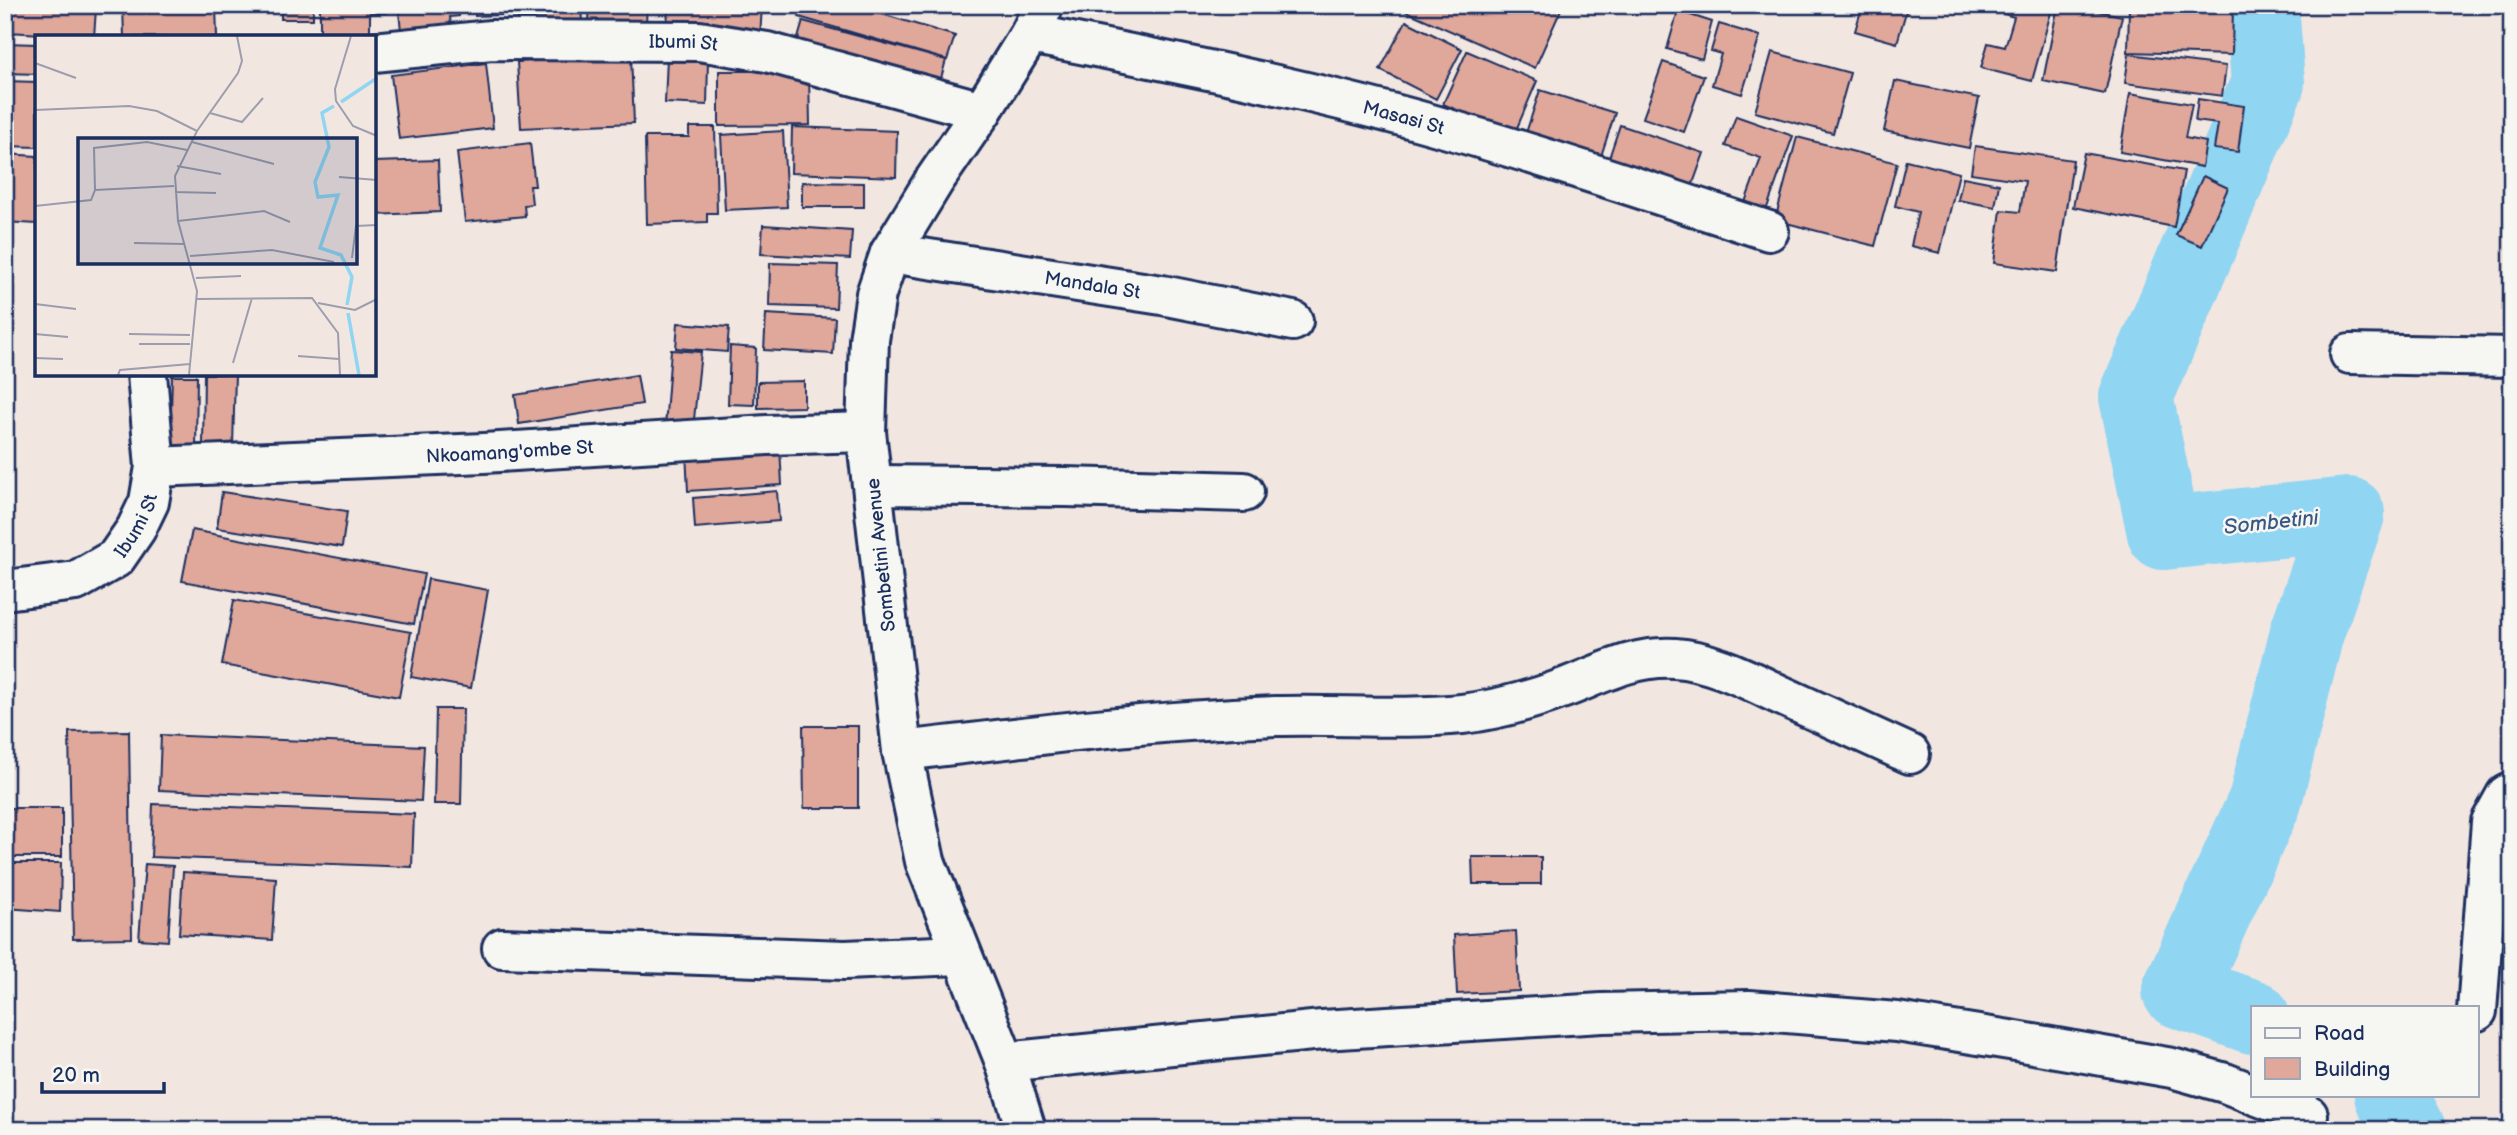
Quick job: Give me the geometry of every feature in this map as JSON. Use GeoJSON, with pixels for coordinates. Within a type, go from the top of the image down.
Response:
{"type":"FeatureCollection","features":[{"type":"Feature","properties":{"kind":"street","name":"Sombetini Avenue"},"geometry":{"type":"LineString","coordinates":[[1026,1130],[1005,1062],[960,955],[925,861],[902,751],[866,432],[869,340],[876,294],[890,253],[1037,20]]}},
{"type":"Feature","properties":{"kind":"street","name":"Masasi St"},"geometry":{"type":"LineString","coordinates":[[1037,20],[1203,69],[1454,131],[1769,231]]}},
{"type":"Feature","properties":{"kind":"street","name":"Ibumi St"},"geometry":{"type":"LineString","coordinates":[[376,51],[491,40],[699,41],[766,52],[982,111]]}},
{"type":"Feature","properties":{"kind":"street","name":"Mandala St"},"geometry":{"type":"LineString","coordinates":[[890,253],[1162,295],[1293,321]]}},
{"type":"Feature","properties":{"kind":"street"},"geometry":{"type":"LineString","coordinates":[[2350,354],[2512,357]]}},
{"type":"Feature","properties":{"kind":"street","name":"Ibumi St"},"geometry":{"type":"LineString","coordinates":[[5,590],[76,581],[116,558],[149,502],[155,467],[147,376]]}},
{"type":"Feature","properties":{"kind":"street","name":"Nkoamang'ombe St"},"geometry":{"type":"LineString","coordinates":[[155,467],[470,454],[766,435],[866,432]]}},
{"type":"Feature","properties":{"kind":"street"},"geometry":{"type":"LineString","coordinates":[[873,485],[1244,492]]}},
{"type":"Feature","properties":{"kind":"street"},"geometry":{"type":"LineString","coordinates":[[902,751],[1085,729],[1252,718],[1411,717],[1465,713],[1520,702],[1619,665],[1650,658],[1678,658],[1730,671],[1910,754]]}},
{"type":"Feature","properties":{"kind":"street"},"geometry":{"type":"LineString","coordinates":[[2477,1006],[2491,822],[2506,794],[2512,792]]}},
{"type":"Feature","properties":{"kind":"street"},"geometry":{"type":"LineString","coordinates":[[502,948],[845,960],[960,955]]}},
{"type":"Feature","properties":{"kind":"street"},"geometry":{"type":"LineString","coordinates":[[1005,1062],[1322,1030],[1602,1013],[1749,1010],[1897,1022],[2016,1041],[2172,1068],[2251,1093]]}},
{"type":"Feature","properties":{"kind":"street"},"geometry":{"type":"LineString","coordinates":[[2259,1096],[2308,1115]]}},
{"type":"Feature","properties":{"kind":"building"},"geometry":{"type":"Polygon","coordinates":[[[9,5],[96,9],[94,35],[8,32],[9,5]]]}},
{"type":"Feature","properties":{"kind":"building"},"geometry":{"type":"Polygon","coordinates":[[[123,5],[216,5],[217,35],[124,35],[123,5]]]}},
{"type":"Feature","properties":{"kind":"building"},"geometry":{"type":"Polygon","coordinates":[[[281,5],[313,5],[313,19],[281,19],[281,5]]]}},
{"type":"Feature","properties":{"kind":"building"},"geometry":{"type":"Polygon","coordinates":[[[320,5],[386,5],[386,13],[370,13],[370,35],[320,35],[320,5]]]}},
{"type":"Feature","properties":{"kind":"building"},"geometry":{"type":"Polygon","coordinates":[[[398,5],[458,5],[459,16],[450,17],[452,33],[402,38],[398,5]]]}},
{"type":"Feature","properties":{"kind":"building"},"geometry":{"type":"Polygon","coordinates":[[[475,5],[502,5],[502,15],[475,16],[475,5]]]}},
{"type":"Feature","properties":{"kind":"building"},"geometry":{"type":"Polygon","coordinates":[[[518,5],[581,5],[582,23],[518,24],[518,5]]]}},
{"type":"Feature","properties":{"kind":"building"},"geometry":{"type":"Polygon","coordinates":[[[590,5],[647,5],[646,23],[589,21],[590,5]]]}},
{"type":"Feature","properties":{"kind":"building"},"geometry":{"type":"Polygon","coordinates":[[[668,5],[762,5],[760,38],[667,32],[668,5]]]}},
{"type":"Feature","properties":{"kind":"building"},"geometry":{"type":"Polygon","coordinates":[[[802,5],[852,5],[955,36],[947,60],[799,17],[802,5]]]}},
{"type":"Feature","properties":{"kind":"building"},"geometry":{"type":"Polygon","coordinates":[[[1405,5],[1563,5],[1535,68],[1403,10],[1405,5]]]}},
{"type":"Feature","properties":{"kind":"building"},"geometry":{"type":"Polygon","coordinates":[[[1855,5],[1908,5],[1897,43],[1855,31],[1862,7],[1855,5]]]}},
{"type":"Feature","properties":{"kind":"building"},"geometry":{"type":"Polygon","coordinates":[[[2053,5],[2032,81],[1981,68],[1988,43],[2005,47],[2014,17],[1980,7],[2053,5]]]}},
{"type":"Feature","properties":{"kind":"building"},"geometry":{"type":"Polygon","coordinates":[[[2058,5],[2122,16],[2105,94],[2043,81],[2058,5]]]}},
{"type":"Feature","properties":{"kind":"building"},"geometry":{"type":"Polygon","coordinates":[[[2129,5],[2233,5],[2232,55],[2128,52],[2129,5]]]}},
{"type":"Feature","properties":{"kind":"building"},"geometry":{"type":"Polygon","coordinates":[[[1678,11],[1712,22],[1702,59],[1667,49],[1678,11]]]}},
{"type":"Feature","properties":{"kind":"building"},"geometry":{"type":"Polygon","coordinates":[[[803,21],[946,60],[938,89],[795,49],[803,21]]]}},
{"type":"Feature","properties":{"kind":"building"},"geometry":{"type":"Polygon","coordinates":[[[1406,21],[1462,49],[1436,99],[1380,70],[1406,21]]]}},
{"type":"Feature","properties":{"kind":"building"},"geometry":{"type":"Polygon","coordinates":[[[1719,24],[1760,36],[1742,94],[1712,85],[1721,54],[1711,51],[1719,24]]]}},
{"type":"Feature","properties":{"kind":"building"},"geometry":{"type":"Polygon","coordinates":[[[5,43],[35,44],[35,74],[5,73],[5,43]]]}},
{"type":"Feature","properties":{"kind":"building"},"geometry":{"type":"Polygon","coordinates":[[[1467,51],[1537,81],[1514,135],[1443,104],[1467,51]]]}},
{"type":"Feature","properties":{"kind":"building"},"geometry":{"type":"Polygon","coordinates":[[[1772,52],[1850,73],[1833,133],[1755,112],[1772,52]]]}},
{"type":"Feature","properties":{"kind":"building"},"geometry":{"type":"Polygon","coordinates":[[[2129,54],[2226,66],[2222,96],[2125,83],[2129,54]]]}},
{"type":"Feature","properties":{"kind":"building"},"geometry":{"type":"Polygon","coordinates":[[[631,56],[634,123],[521,128],[517,62],[631,56]]]}},
{"type":"Feature","properties":{"kind":"building"},"geometry":{"type":"Polygon","coordinates":[[[667,57],[708,59],[707,105],[665,103],[667,57]]]}},
{"type":"Feature","properties":{"kind":"building"},"geometry":{"type":"Polygon","coordinates":[[[1663,62],[1704,76],[1684,132],[1643,118],[1663,62]]]}},
{"type":"Feature","properties":{"kind":"building"},"geometry":{"type":"Polygon","coordinates":[[[486,63],[493,128],[399,139],[391,75],[486,63]]]}},
{"type":"Feature","properties":{"kind":"building"},"geometry":{"type":"Polygon","coordinates":[[[719,71],[809,71],[810,125],[719,126],[719,71]]]}},
{"type":"Feature","properties":{"kind":"building"},"geometry":{"type":"Polygon","coordinates":[[[5,81],[35,82],[35,147],[5,146],[5,81]]]}},
{"type":"Feature","properties":{"kind":"building"},"geometry":{"type":"Polygon","coordinates":[[[1895,81],[1979,98],[1969,148],[1884,131],[1895,81]]]}},
{"type":"Feature","properties":{"kind":"building"},"geometry":{"type":"Polygon","coordinates":[[[1540,90],[1615,113],[1601,156],[1526,133],[1540,90]]]}},
{"type":"Feature","properties":{"kind":"building"},"geometry":{"type":"Polygon","coordinates":[[[2130,93],[2192,104],[2185,138],[2206,142],[2202,167],[2120,152],[2130,93]]]}},
{"type":"Feature","properties":{"kind":"building"},"geometry":{"type":"Polygon","coordinates":[[[2198,99],[2244,106],[2238,152],[2214,149],[2218,124],[2195,121],[2198,99]]]}},
{"type":"Feature","properties":{"kind":"building"},"geometry":{"type":"Polygon","coordinates":[[[1736,116],[1793,136],[1764,216],[1743,208],[1761,158],[1725,146],[1736,116]]]}},
{"type":"Feature","properties":{"kind":"building"},"geometry":{"type":"Polygon","coordinates":[[[1620,125],[1704,153],[1691,189],[1608,161],[1620,125]]]}},
{"type":"Feature","properties":{"kind":"building"},"geometry":{"type":"Polygon","coordinates":[[[689,127],[715,127],[717,213],[707,213],[707,222],[647,224],[645,137],[689,137],[689,127]]]}},
{"type":"Feature","properties":{"kind":"building"},"geometry":{"type":"Polygon","coordinates":[[[792,127],[897,131],[896,177],[791,173],[792,127]]]}},
{"type":"Feature","properties":{"kind":"building"},"geometry":{"type":"Polygon","coordinates":[[[783,131],[787,207],[725,210],[721,135],[783,131]]]}},
{"type":"Feature","properties":{"kind":"building"},"geometry":{"type":"Polygon","coordinates":[[[1797,137],[1897,163],[1875,246],[1775,220],[1797,137]]]}},
{"type":"Feature","properties":{"kind":"building"},"geometry":{"type":"Polygon","coordinates":[[[530,143],[535,186],[530,186],[532,204],[524,205],[525,216],[465,222],[457,152],[530,143]]]}},
{"type":"Feature","properties":{"kind":"building"},"geometry":{"type":"Polygon","coordinates":[[[1975,146],[2073,160],[2057,272],[1994,263],[2001,210],[2020,212],[2025,181],[1971,173],[1975,146]]]}},
{"type":"Feature","properties":{"kind":"building"},"geometry":{"type":"Polygon","coordinates":[[[2084,153],[2184,171],[2174,227],[2073,207],[2084,153]]]}},
{"type":"Feature","properties":{"kind":"building"},"geometry":{"type":"Polygon","coordinates":[[[5,154],[35,156],[35,224],[5,222],[5,154]]]}},
{"type":"Feature","properties":{"kind":"building"},"geometry":{"type":"Polygon","coordinates":[[[438,160],[440,212],[376,215],[376,162],[438,160]]]}},
{"type":"Feature","properties":{"kind":"building"},"geometry":{"type":"Polygon","coordinates":[[[1906,160],[1959,173],[1940,253],[1911,246],[1918,212],[1895,206],[1906,160]]]}},
{"type":"Feature","properties":{"kind":"building"},"geometry":{"type":"Polygon","coordinates":[[[2203,176],[2228,188],[2202,246],[2176,235],[2203,176]]]}},
{"type":"Feature","properties":{"kind":"building"},"geometry":{"type":"Polygon","coordinates":[[[1963,177],[1999,184],[1995,207],[1958,200],[1963,177]]]}},
{"type":"Feature","properties":{"kind":"building"},"geometry":{"type":"Polygon","coordinates":[[[802,182],[864,183],[864,207],[802,207],[802,182]]]}},
{"type":"Feature","properties":{"kind":"building"},"geometry":{"type":"Polygon","coordinates":[[[763,225],[852,231],[850,259],[761,254],[763,225]]]}},
{"type":"Feature","properties":{"kind":"building"},"geometry":{"type":"Polygon","coordinates":[[[770,263],[838,265],[836,308],[769,306],[770,263]]]}},
{"type":"Feature","properties":{"kind":"building"},"geometry":{"type":"Polygon","coordinates":[[[766,314],[835,318],[833,354],[764,350],[766,314]]]}},
{"type":"Feature","properties":{"kind":"building"},"geometry":{"type":"Polygon","coordinates":[[[678,323],[729,327],[727,352],[676,348],[678,323]]]}},
{"type":"Feature","properties":{"kind":"building"},"geometry":{"type":"Polygon","coordinates":[[[730,346],[756,348],[754,405],[728,404],[730,346]]]}},
{"type":"Feature","properties":{"kind":"building"},"geometry":{"type":"Polygon","coordinates":[[[671,350],[701,352],[693,429],[665,427],[671,350]]]}},
{"type":"Feature","properties":{"kind":"building"},"geometry":{"type":"Polygon","coordinates":[[[637,375],[642,404],[519,424],[515,395],[637,375]]]}},
{"type":"Feature","properties":{"kind":"building"},"geometry":{"type":"Polygon","coordinates":[[[172,376],[197,376],[196,449],[170,448],[172,376]]]}},
{"type":"Feature","properties":{"kind":"building"},"geometry":{"type":"Polygon","coordinates":[[[204,376],[235,376],[233,447],[203,447],[204,376]]]}},
{"type":"Feature","properties":{"kind":"building"},"geometry":{"type":"Polygon","coordinates":[[[804,381],[804,407],[758,408],[758,382],[804,381]]]}},
{"type":"Feature","properties":{"kind":"building"},"geometry":{"type":"Polygon","coordinates":[[[780,446],[782,485],[688,491],[686,452],[780,446]]]}},
{"type":"Feature","properties":{"kind":"building"},"geometry":{"type":"Polygon","coordinates":[[[777,491],[779,521],[695,528],[693,498],[777,491]]]}},
{"type":"Feature","properties":{"kind":"building"},"geometry":{"type":"Polygon","coordinates":[[[222,492],[347,511],[342,547],[217,528],[222,492]]]}},
{"type":"Feature","properties":{"kind":"building"},"geometry":{"type":"Polygon","coordinates":[[[192,530],[424,574],[414,624],[182,581],[192,530]]]}},
{"type":"Feature","properties":{"kind":"building"},"geometry":{"type":"Polygon","coordinates":[[[428,579],[488,590],[471,688],[411,677],[428,579]]]}},
{"type":"Feature","properties":{"kind":"building"},"geometry":{"type":"Polygon","coordinates":[[[234,600],[411,632],[399,697],[222,665],[234,600]]]}},
{"type":"Feature","properties":{"kind":"building"},"geometry":{"type":"Polygon","coordinates":[[[436,709],[463,709],[461,804],[434,804],[436,709]]]}},
{"type":"Feature","properties":{"kind":"building"},"geometry":{"type":"Polygon","coordinates":[[[803,726],[858,726],[858,808],[804,808],[803,726]]]}},
{"type":"Feature","properties":{"kind":"building"},"geometry":{"type":"Polygon","coordinates":[[[129,731],[132,938],[73,939],[69,732],[129,731]]]}},
{"type":"Feature","properties":{"kind":"building"},"geometry":{"type":"Polygon","coordinates":[[[161,735],[424,746],[421,801],[159,790],[161,735]]]}},
{"type":"Feature","properties":{"kind":"building"},"geometry":{"type":"Polygon","coordinates":[[[153,804],[414,814],[412,867],[151,857],[153,804]]]}},
{"type":"Feature","properties":{"kind":"building"},"geometry":{"type":"Polygon","coordinates":[[[5,808],[62,808],[62,857],[5,857],[5,808]]]}},
{"type":"Feature","properties":{"kind":"building"},"geometry":{"type":"Polygon","coordinates":[[[1472,857],[1541,857],[1541,884],[1473,884],[1472,857]]]}},
{"type":"Feature","properties":{"kind":"building"},"geometry":{"type":"Polygon","coordinates":[[[5,863],[61,863],[60,912],[5,908],[5,863]]]}},
{"type":"Feature","properties":{"kind":"building"},"geometry":{"type":"Polygon","coordinates":[[[145,864],[173,866],[168,941],[139,939],[145,864]]]}},
{"type":"Feature","properties":{"kind":"building"},"geometry":{"type":"Polygon","coordinates":[[[183,872],[276,878],[272,940],[179,934],[183,872]]]}},
{"type":"Feature","properties":{"kind":"building"},"geometry":{"type":"Polygon","coordinates":[[[1516,931],[1519,991],[1457,994],[1454,935],[1516,931]]]}},
{"type":"Feature","properties":{"kind":"waterway","name":"Sombetini"},"geometry":{"type":"LineString","coordinates":[[2251,1016],[2179,991],[2265,801],[2307,632],[2348,514],[2164,533],[2136,397],[2268,83],[2262,5]]}},
{"type":"Feature","properties":{"kind":"waterway","name":"Sombetini"},"geometry":{"type":"LineString","coordinates":[[2392,1096],[2409,1130]]}}]}
